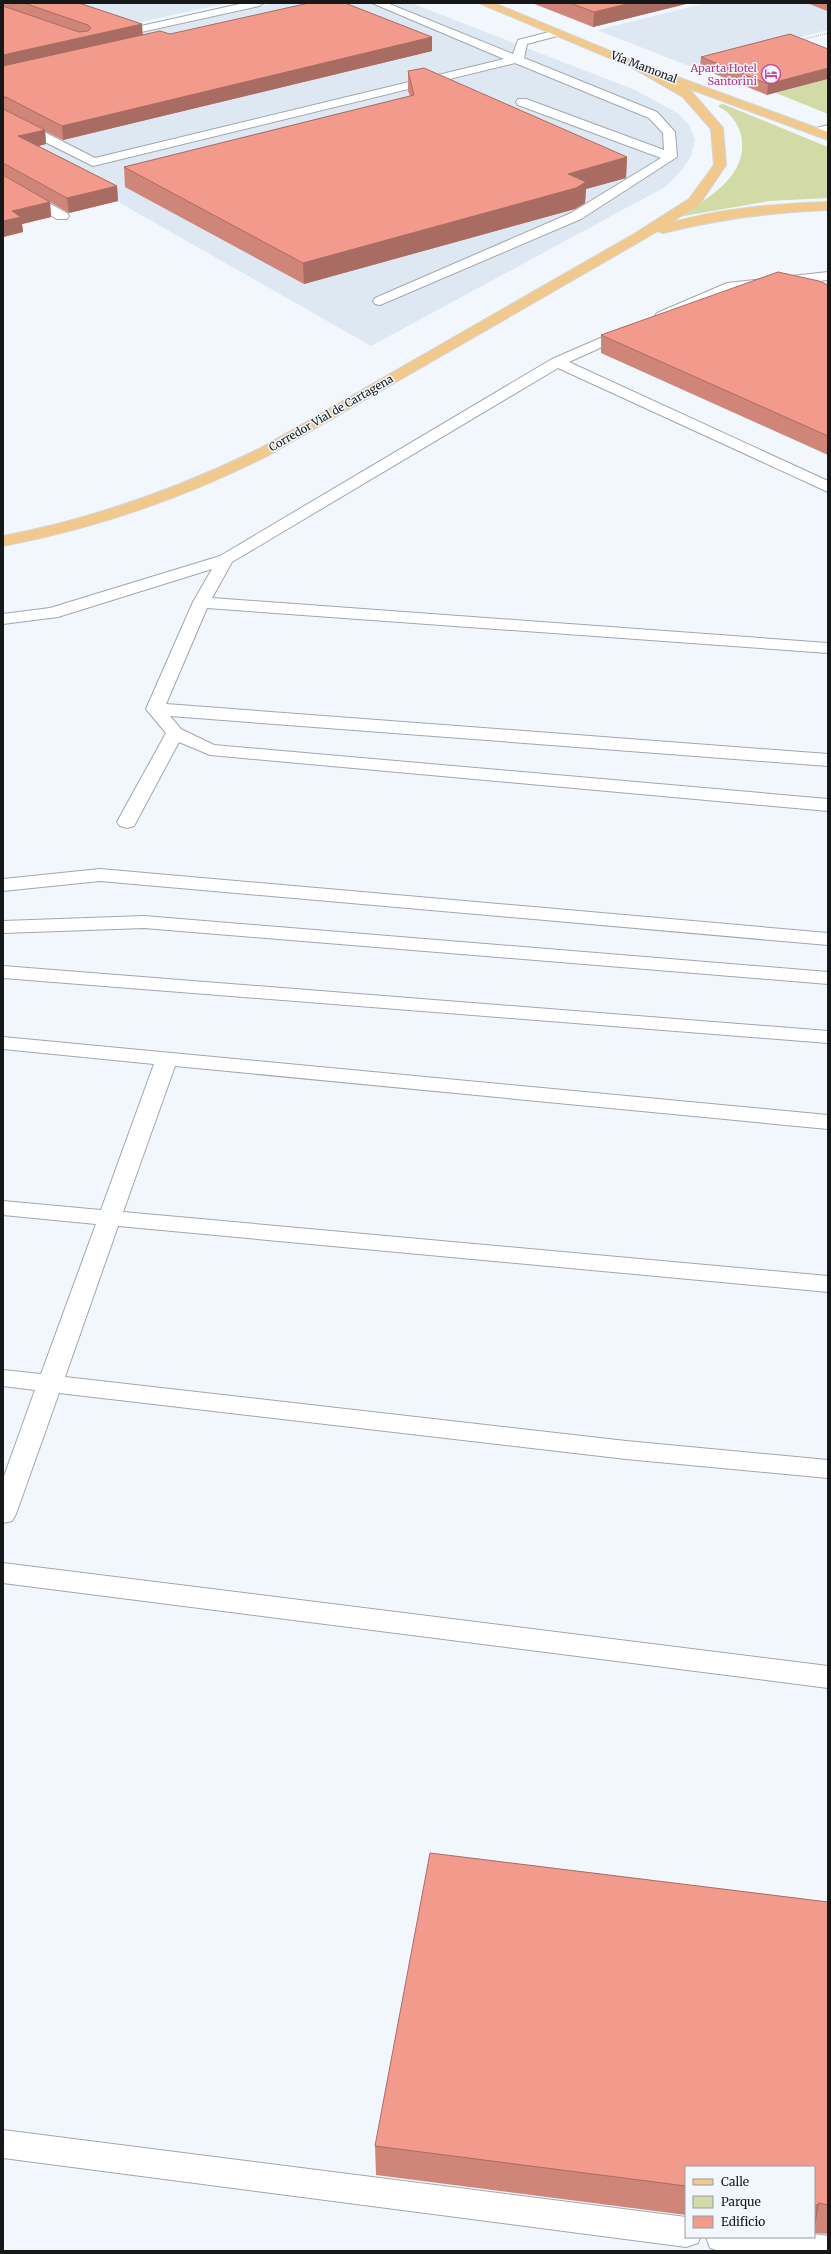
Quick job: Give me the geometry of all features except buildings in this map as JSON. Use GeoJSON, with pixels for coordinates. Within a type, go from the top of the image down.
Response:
{"type":"FeatureCollection","features":[{"type":"Feature","properties":{"kind":"main road","name":"Vía Mamonal"},"geometry":{"type":"LineString","coordinates":[[484,3],[635,65],[824,133]]}},
{"type":"Feature","properties":{"kind":"main road","name":"Corredor Vial de Cartagena"},"geometry":{"type":"LineString","coordinates":[[3,541],[44,534],[107,517],[158,500],[214,478],[270,448],[639,237],[694,202],[720,165],[717,128],[688,94],[635,65]]}},
{"type":"Feature","properties":{"kind":"main road","name":"Corredor Vial de Cartagena"},"geometry":{"type":"LineString","coordinates":[[639,237],[674,226],[712,217],[754,210],[828,206]]}},
{"type":"Feature","properties":{"kind":"street"},"geometry":{"type":"LineString","coordinates":[[104,37],[259,3]]}},
{"type":"Feature","properties":{"kind":"street"},"geometry":{"type":"LineString","coordinates":[[377,3],[653,115],[669,132],[671,157]]}},
{"type":"Feature","properties":{"kind":"street"},"geometry":{"type":"LineString","coordinates":[[518,59],[522,42],[557,33]]}},
{"type":"Feature","properties":{"kind":"street"},"geometry":{"type":"LineString","coordinates":[[3,116],[93,162],[518,59]]}},
{"type":"Feature","properties":{"kind":"street"},"geometry":{"type":"LineString","coordinates":[[522,102],[671,157]]}},
{"type":"Feature","properties":{"kind":"street"},"geometry":{"type":"LineString","coordinates":[[380,301],[576,216],[671,157]]}},
{"type":"Feature","properties":{"kind":"street"},"geometry":{"type":"LineString","coordinates":[[3,182],[62,216]]}},
{"type":"Feature","properties":{"kind":"street"},"geometry":{"type":"LineString","coordinates":[[3,619],[52,613],[226,559],[557,362],[727,287],[828,276]]}},
{"type":"Feature","properties":{"kind":"street"},"geometry":{"type":"LineString","coordinates":[[557,362],[828,487]]}},
{"type":"Feature","properties":{"kind":"street"},"geometry":{"type":"LineString","coordinates":[[154,709],[202,602],[226,559]]}},
{"type":"Feature","properties":{"kind":"street"},"geometry":{"type":"LineString","coordinates":[[202,602],[828,648]]}},
{"type":"Feature","properties":{"kind":"street"},"geometry":{"type":"LineString","coordinates":[[154,709],[175,733],[210,750],[828,805]]}},
{"type":"Feature","properties":{"kind":"street"},"geometry":{"type":"LineString","coordinates":[[154,709],[828,760]]}},
{"type":"Feature","properties":{"kind":"street"},"geometry":{"type":"LineString","coordinates":[[127,822],[175,733]]}},
{"type":"Feature","properties":{"kind":"street"},"geometry":{"type":"LineString","coordinates":[[3,885],[100,875],[828,939]]}},
{"type":"Feature","properties":{"kind":"street"},"geometry":{"type":"LineString","coordinates":[[3,927],[144,922],[828,978]]}},
{"type":"Feature","properties":{"kind":"street"},"geometry":{"type":"LineString","coordinates":[[3,972],[828,1037]]}},
{"type":"Feature","properties":{"kind":"street"},"geometry":{"type":"LineString","coordinates":[[3,1043],[166,1060],[828,1122]]}},
{"type":"Feature","properties":{"kind":"street"},"geometry":{"type":"LineString","coordinates":[[3,1514],[166,1060]]}},
{"type":"Feature","properties":{"kind":"street"},"geometry":{"type":"LineString","coordinates":[[3,1208],[109,1219],[828,1284]]}},
{"type":"Feature","properties":{"kind":"street"},"geometry":{"type":"LineString","coordinates":[[3,1378],[626,1450],[828,1469]]}},
{"type":"Feature","properties":{"kind":"street"},"geometry":{"type":"LineString","coordinates":[[3,1573],[828,1677]]}},
{"type":"Feature","properties":{"kind":"street"},"geometry":{"type":"LineString","coordinates":[[3,2144],[685,2232]]}},
{"type":"Feature","properties":{"kind":"street"},"geometry":{"type":"LineString","coordinates":[[730,2238],[828,2251]]}},
{"type":"Feature","properties":{"kind":"path"},"geometry":{"type":"LineString","coordinates":[[798,40],[828,33]]}},
{"type":"Feature","properties":{"kind":"shaded area"},"geometry":{"type":"Polygon","coordinates":[[[41,3],[228,3],[113,28],[41,3]]]}},
{"type":"Feature","properties":{"kind":"shaded area"},"geometry":{"type":"Polygon","coordinates":[[[274,3],[411,3],[635,90],[679,114],[689,125],[695,140],[691,156],[681,171],[665,187],[371,346],[106,195],[3,142],[3,64],[274,3]]]}},
{"type":"Feature","properties":{"kind":"shaded area"},"geometry":{"type":"Polygon","coordinates":[[[706,3],[828,3],[828,30],[689,66],[597,30],[706,3]]]}},
{"type":"Feature","properties":{"kind":"green space"},"geometry":{"type":"Polygon","coordinates":[[[828,79],[828,114],[776,93],[828,79]]]}},
{"type":"Feature","properties":{"kind":"green space"},"geometry":{"type":"Polygon","coordinates":[[[723,104],[828,147],[828,198],[769,201],[678,217],[724,185],[733,174],[739,163],[742,150],[741,135],[733,118],[719,107],[719,105],[723,104]]]}},
{"type":"Feature","properties":{"kind":"place","name":"Aparta Hotel Santorini"},"geometry":{"type":"Point","coordinates":[771,74]}}]}
